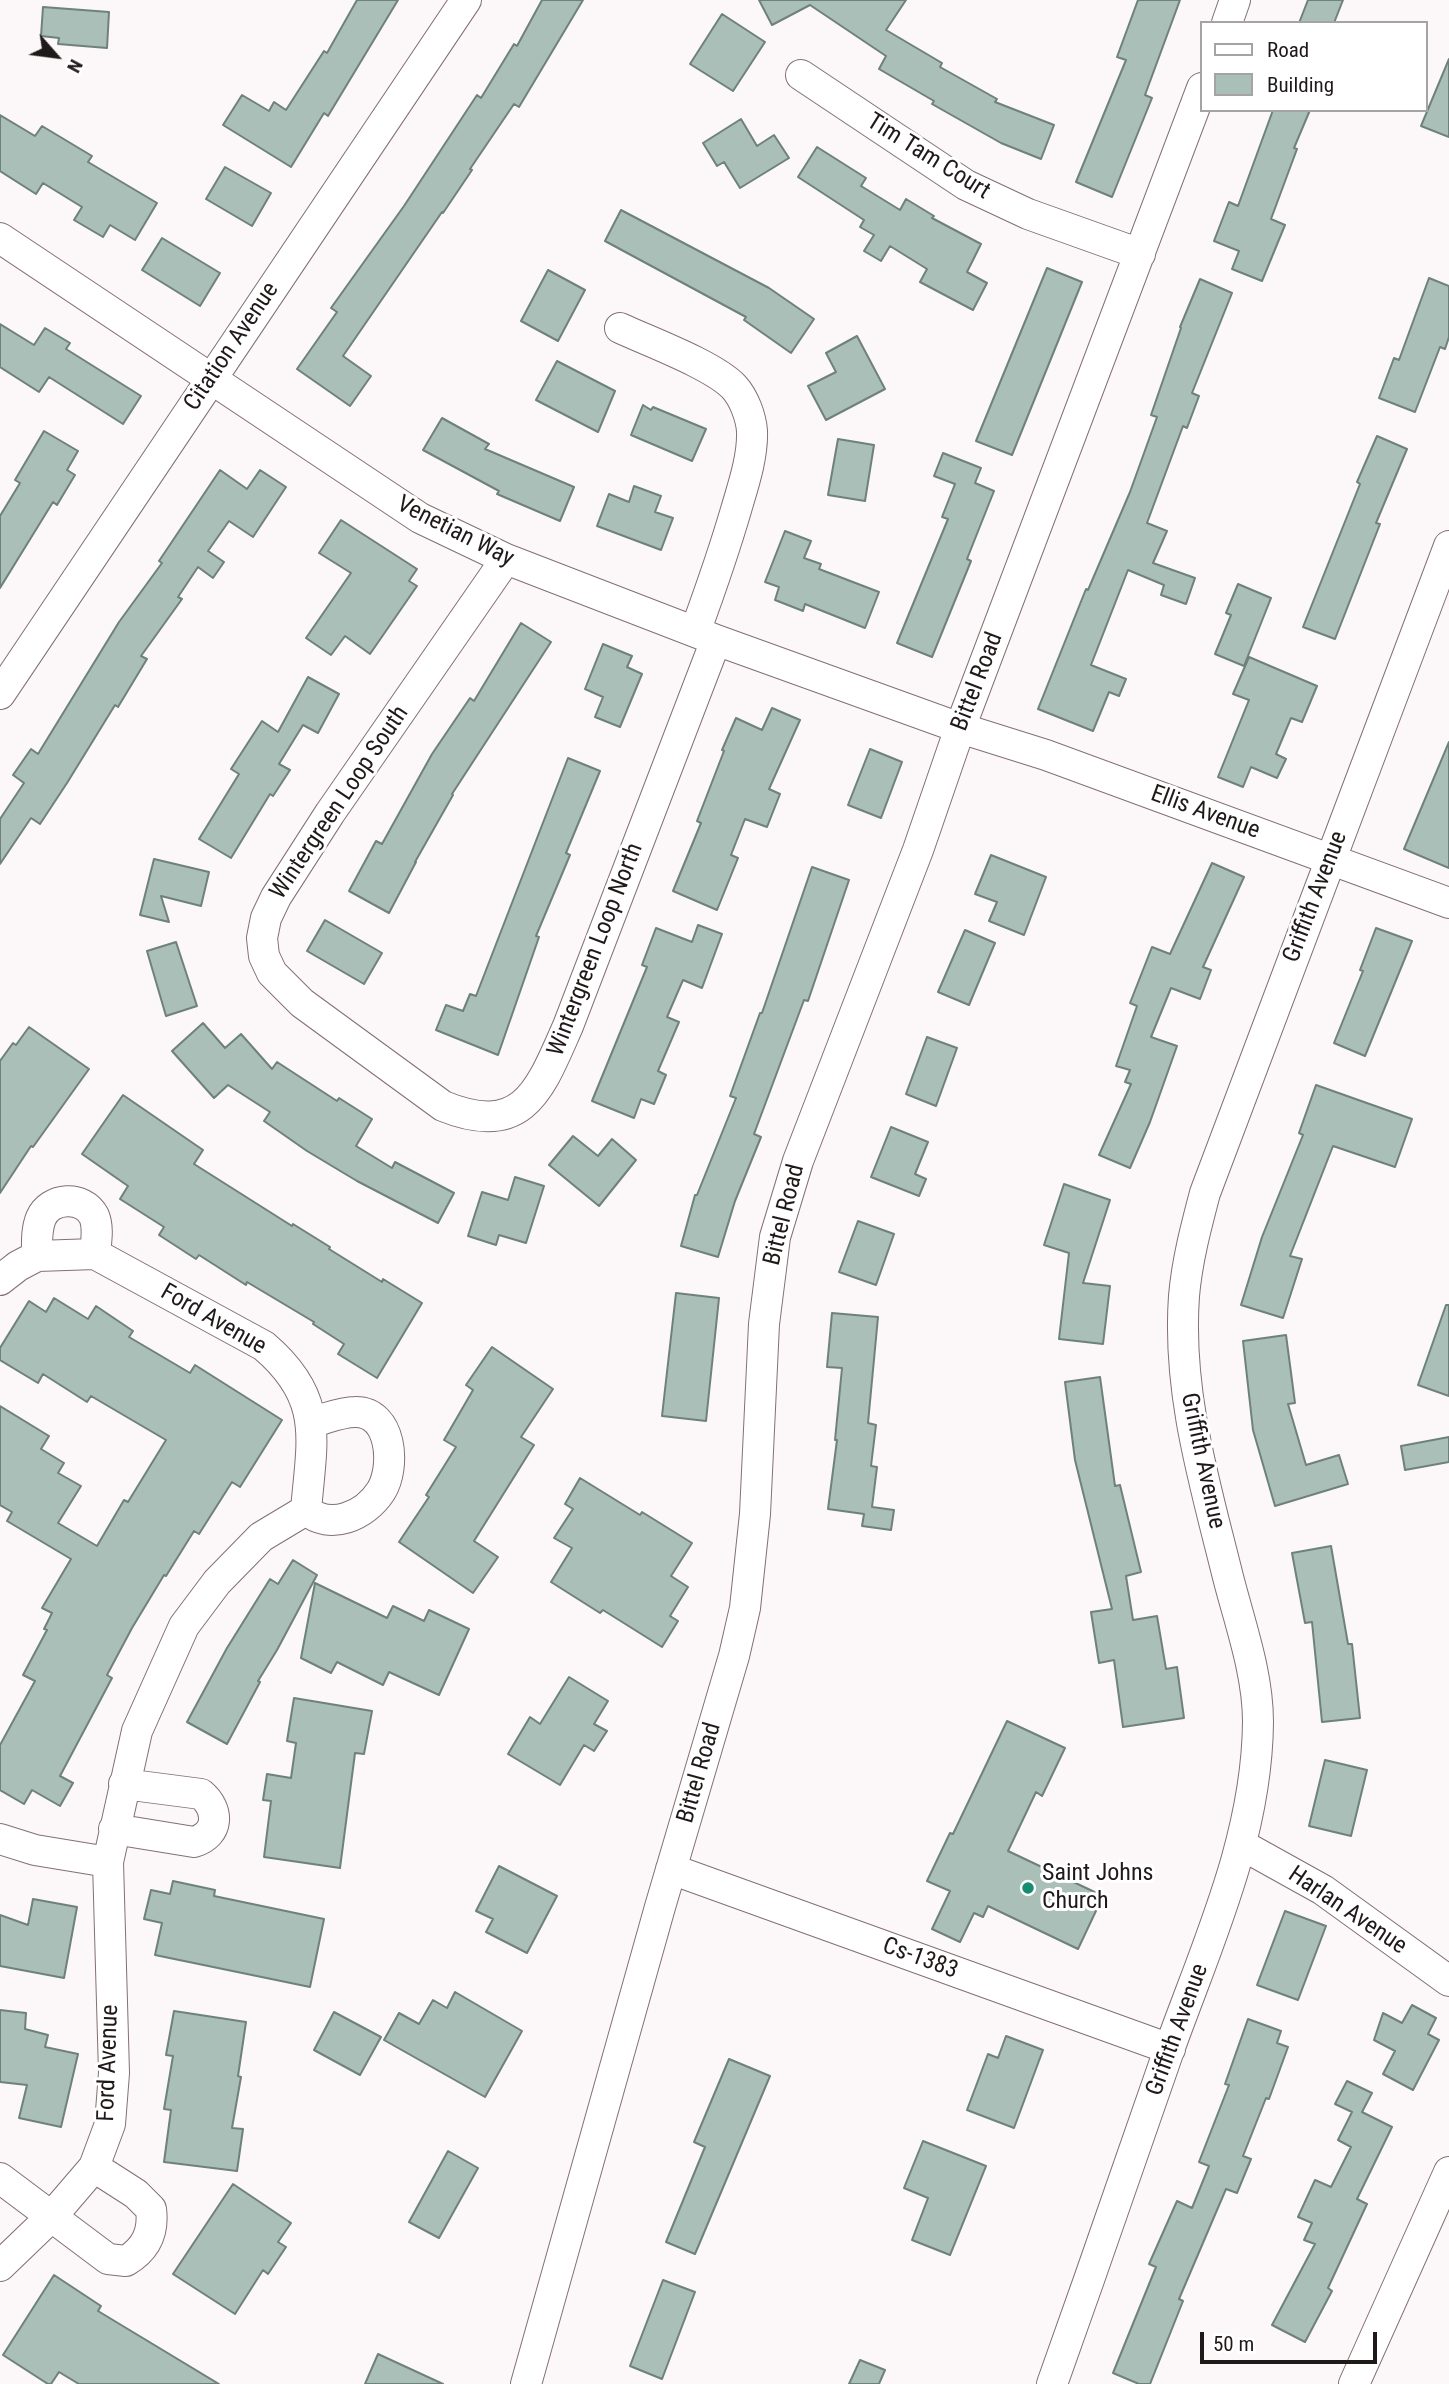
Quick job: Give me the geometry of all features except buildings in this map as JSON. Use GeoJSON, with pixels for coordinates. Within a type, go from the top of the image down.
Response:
{"type":"FeatureCollection","features":[{"type":"Feature","properties":{"kind":"street","name":"Citation Avenue"},"geometry":{"type":"LineString","coordinates":[[0,694],[466,0]]}},
{"type":"Feature","properties":{"kind":"street"},"geometry":{"type":"LineString","coordinates":[[1228,21],[1235,0]]}},
{"type":"Feature","properties":{"kind":"street","name":"Tim Tam Court"},"geometry":{"type":"LineString","coordinates":[[801,75],[966,185],[1028,214],[1140,254]]}},
{"type":"Feature","properties":{"kind":"street","name":"Bittel Road"},"geometry":{"type":"LineString","coordinates":[[526,2384],[734,1656],[744,1608],[755,1514],[764,1324],[775,1237],[797,1161],[918,850],[960,728],[1200,93]]}},
{"type":"Feature","properties":{"kind":"street","name":"Venetian Way"},"geometry":{"type":"LineString","coordinates":[[0,238],[420,518],[506,559],[705,636],[960,728]]}},
{"type":"Feature","properties":{"kind":"street","name":"Wintergreen Loop North"},"geometry":{"type":"LineString","coordinates":[[382,1062],[443,1106],[478,1118],[500,1116],[529,1100],[544,1082],[568,1026],[705,636],[720,564],[744,483],[752,431],[746,407],[741,397],[715,372],[620,328]]}},
{"type":"Feature","properties":{"kind":"street","name":"Griffith Avenue"},"geometry":{"type":"LineString","coordinates":[[1052,2384],[1211,1939],[1242,1845],[1257,1763],[1258,1718],[1253,1674],[1193,1438],[1185,1390],[1182,1342],[1184,1294],[1192,1244],[1205,1193],[1449,546]]}},
{"type":"Feature","properties":{"kind":"street","name":"Wintergreen Loop South"},"geometry":{"type":"LineString","coordinates":[[382,1062],[302,1003],[272,973],[264,956],[262,938],[266,918],[276,897],[330,813],[506,559]]}},
{"type":"Feature","properties":{"kind":"street","name":"Ellis Avenue"},"geometry":{"type":"LineString","coordinates":[[960,728],[1046,755],[1449,903]]}},
{"type":"Feature","properties":{"kind":"street"},"geometry":{"type":"LineString","coordinates":[[0,1280],[18,1265],[37,1256],[95,1254],[97,1237],[94,1217],[81,1204],[68,1201],[53,1205],[44,1212],[38,1227],[37,1256]]}},
{"type":"Feature","properties":{"kind":"street","name":"Ford Avenue"},"geometry":{"type":"LineString","coordinates":[[0,2266],[52,2216],[94,2167],[110,2124],[114,2073],[108,1862],[137,1731],[184,1626],[217,1581],[261,1537],[306,1510],[312,1422],[304,1394],[281,1361],[264,1346],[95,1254]]}},
{"type":"Feature","properties":{"kind":"street"},"geometry":{"type":"LineString","coordinates":[[306,1510],[323,1519],[339,1520],[355,1515],[381,1492],[387,1467],[388,1448],[385,1434],[379,1422],[368,1415],[355,1412],[312,1422]]}},
{"type":"Feature","properties":{"kind":"street"},"geometry":{"type":"LineString","coordinates":[[114,1829],[194,1842],[201,1840],[210,1831],[214,1820],[210,1802],[201,1794],[124,1784]]}},
{"type":"Feature","properties":{"kind":"street"},"geometry":{"type":"LineString","coordinates":[[0,1839],[35,1850],[108,1862]]}},
{"type":"Feature","properties":{"kind":"street","name":"Harlan Avenue"},"geometry":{"type":"LineString","coordinates":[[1242,1845],[1323,1890],[1449,1981]]}},
{"type":"Feature","properties":{"kind":"street","name":"Cs-1383"},"geometry":{"type":"LineString","coordinates":[[671,1869],[1170,2049]]}},
{"type":"Feature","properties":{"kind":"street"},"geometry":{"type":"LineString","coordinates":[[0,2178],[108,2259],[126,2261],[142,2249],[152,2229],[150,2209],[136,2194],[94,2167]]}},
{"type":"Feature","properties":{"kind":"street"},"geometry":{"type":"LineString","coordinates":[[1354,2384],[1449,2172]]}},
{"type":"Feature","properties":{"kind":"place","name":"Saint Johns Church"},"geometry":{"type":"Point","coordinates":[1028,1888]}}]}
